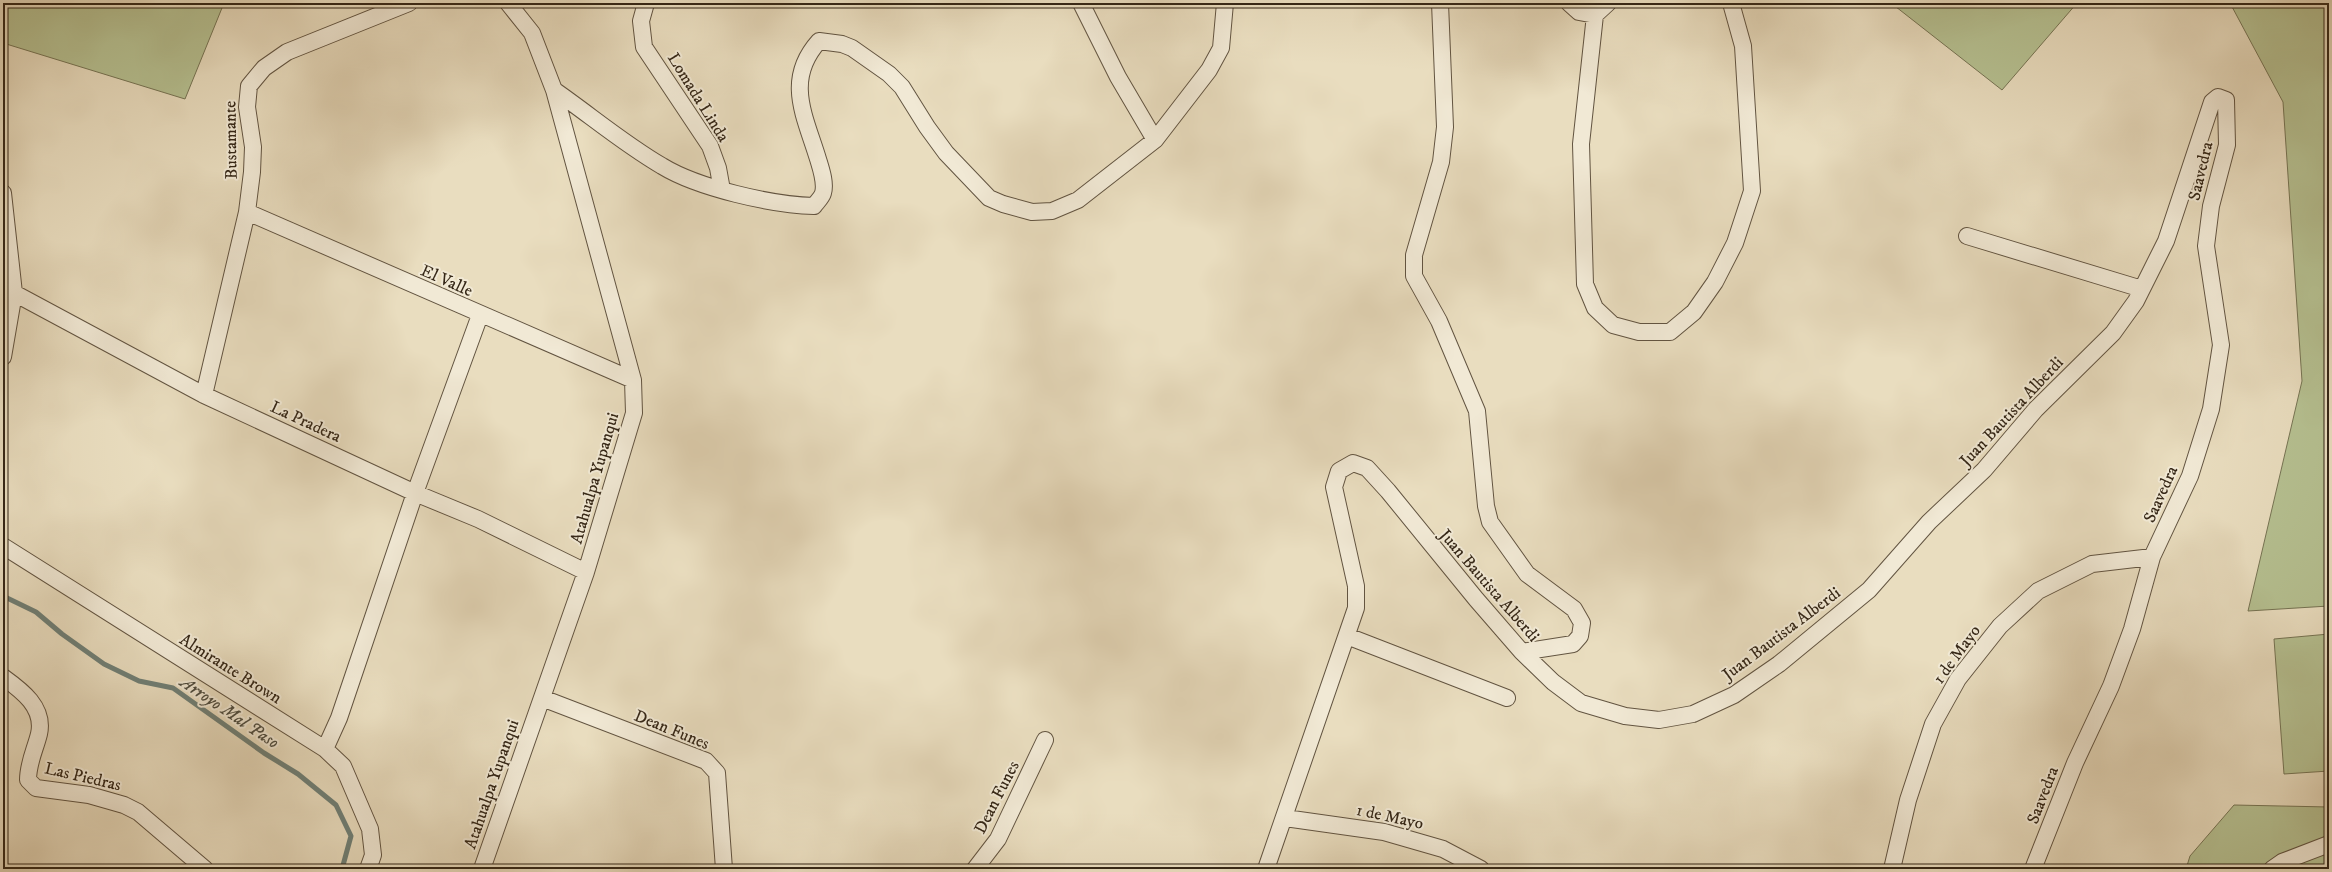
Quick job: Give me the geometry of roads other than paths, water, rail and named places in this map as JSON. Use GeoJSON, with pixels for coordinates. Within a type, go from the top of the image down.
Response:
{"type":"FeatureCollection","features":[{"type":"Feature","properties":{"kind":"street","name":"Bustamante"},"geometry":{"type":"LineString","coordinates":[[204,395],[247,212],[252,172],[253,147],[247,107],[249,86],[264,68],[287,52],[409,3]]}},
{"type":"Feature","properties":{"kind":"street","name":"Atahualpa Yupanqui"},"geometry":{"type":"LineString","coordinates":[[482,869],[586,572],[634,413],[633,380],[554,90],[532,34],[508,3]]}},
{"type":"Feature","properties":{"kind":"street","name":"Lomada Linda"},"geometry":{"type":"LineString","coordinates":[[646,3],[641,21],[644,47],[710,146],[718,168],[722,190]]}},
{"type":"Feature","properties":{"kind":"street"},"geometry":{"type":"LineString","coordinates":[[1080,3],[1118,76],[1155,140]]}},
{"type":"Feature","properties":{"kind":"street"},"geometry":{"type":"LineString","coordinates":[[554,90],[662,166],[722,190],[793,206],[814,206],[823,193],[822,172],[802,108],[798,81],[808,54],[819,41],[842,44],[852,48],[889,74],[902,87],[927,127],[946,153],[989,198],[1003,204],[1032,212],[1052,211],[1078,200],[1155,140],[1209,70],[1221,48],[1225,3]]}},
{"type":"Feature","properties":{"kind":"street"},"geometry":{"type":"LineString","coordinates":[[1440,3],[1445,127],[1441,162],[1414,254],[1414,276],[1439,321],[1476,411],[1486,506],[1490,522],[1527,574],[1574,609],[1582,623],[1580,636],[1573,644],[1522,652]]}},
{"type":"Feature","properties":{"kind":"street"},"geometry":{"type":"LineString","coordinates":[[1569,3],[1579,12],[1595,15]]}},
{"type":"Feature","properties":{"kind":"street"},"geometry":{"type":"LineString","coordinates":[[1608,3],[1595,15],[1581,144],[1585,284],[1595,308],[1613,325],[1639,332],[1670,332],[1694,312],[1715,282],[1735,243],[1752,191],[1743,46],[1731,3]]}},
{"type":"Feature","properties":{"kind":"street","name":"Juan Bautista Alberdi"},"geometry":{"type":"LineString","coordinates":[[1266,869],[1285,818],[1356,608],[1356,586],[1334,487],[1338,470],[1353,463],[1367,468],[1388,491],[1451,569],[1522,652],[1553,682],[1581,704],[1625,716],[1659,720],[1693,714],[1734,695],[1778,664],[1869,590],[1929,522],[1984,470],[2036,409],[2113,333],[2142,289],[2166,241],[2212,102],[2218,97],[2226,100],[2227,116]]}},
{"type":"Feature","properties":{"kind":"street","name":"Saavedra"},"geometry":{"type":"LineString","coordinates":[[2033,869],[2075,763],[2111,686],[2132,629],[2152,557],[2190,476],[2211,409],[2222,345],[2206,246],[2210,206],[2227,145],[2227,116]]}},
{"type":"Feature","properties":{"kind":"street"},"geometry":{"type":"LineString","coordinates":[[3,193],[14,293],[3,357]]}},
{"type":"Feature","properties":{"kind":"street","name":"El Valle"},"geometry":{"type":"LineString","coordinates":[[247,212],[480,315],[633,380]]}},
{"type":"Feature","properties":{"kind":"street"},"geometry":{"type":"LineString","coordinates":[[1967,236],[2142,289]]}},
{"type":"Feature","properties":{"kind":"street","name":"La Pradera"},"geometry":{"type":"LineString","coordinates":[[14,293],[204,395],[415,493],[478,519],[586,572]]}},
{"type":"Feature","properties":{"kind":"street"},"geometry":{"type":"LineString","coordinates":[[325,749],[339,718],[415,493],[480,315]]}},
{"type":"Feature","properties":{"kind":"street","name":"Almirante Brown"},"geometry":{"type":"LineString","coordinates":[[3,546],[325,749],[343,766],[370,829],[373,855],[368,869]]}},
{"type":"Feature","properties":{"kind":"street","name":"1 de Mayo"},"geometry":{"type":"LineString","coordinates":[[1892,869],[1908,800],[1933,724],[1958,679],[2000,626],[2038,591],[2092,564],[2152,557]]}},
{"type":"Feature","properties":{"kind":"street"},"geometry":{"type":"LineString","coordinates":[[1347,636],[1507,698]]}},
{"type":"Feature","properties":{"kind":"street","name":"Las Piedras"},"geometry":{"type":"LineString","coordinates":[[3,677],[28,696],[37,712],[39,733],[28,765],[28,780],[36,788],[89,795],[124,805],[138,812],[205,869]]}},
{"type":"Feature","properties":{"kind":"street","name":"Dean Funes"},"geometry":{"type":"LineString","coordinates":[[542,698],[706,761],[716,773],[724,869]]}},
{"type":"Feature","properties":{"kind":"street","name":"Dean Funes"},"geometry":{"type":"LineString","coordinates":[[976,869],[998,839],[1045,740]]}},
{"type":"Feature","properties":{"kind":"street","name":"1 de Mayo"},"geometry":{"type":"LineString","coordinates":[[1285,818],[1384,832],[1443,849],[1481,869]]}},
{"type":"Feature","properties":{"kind":"street"},"geometry":{"type":"LineString","coordinates":[[2272,869],[2282,862],[2329,844]]}},
{"type":"Feature","properties":{"kind":"waterway","name":"Arroyo Mal Paso"},"geometry":{"type":"LineString","coordinates":[[3,596],[36,612],[62,634],[104,664],[139,681],[173,688],[264,753],[298,774],[336,805],[351,836],[342,869]]}}]}
